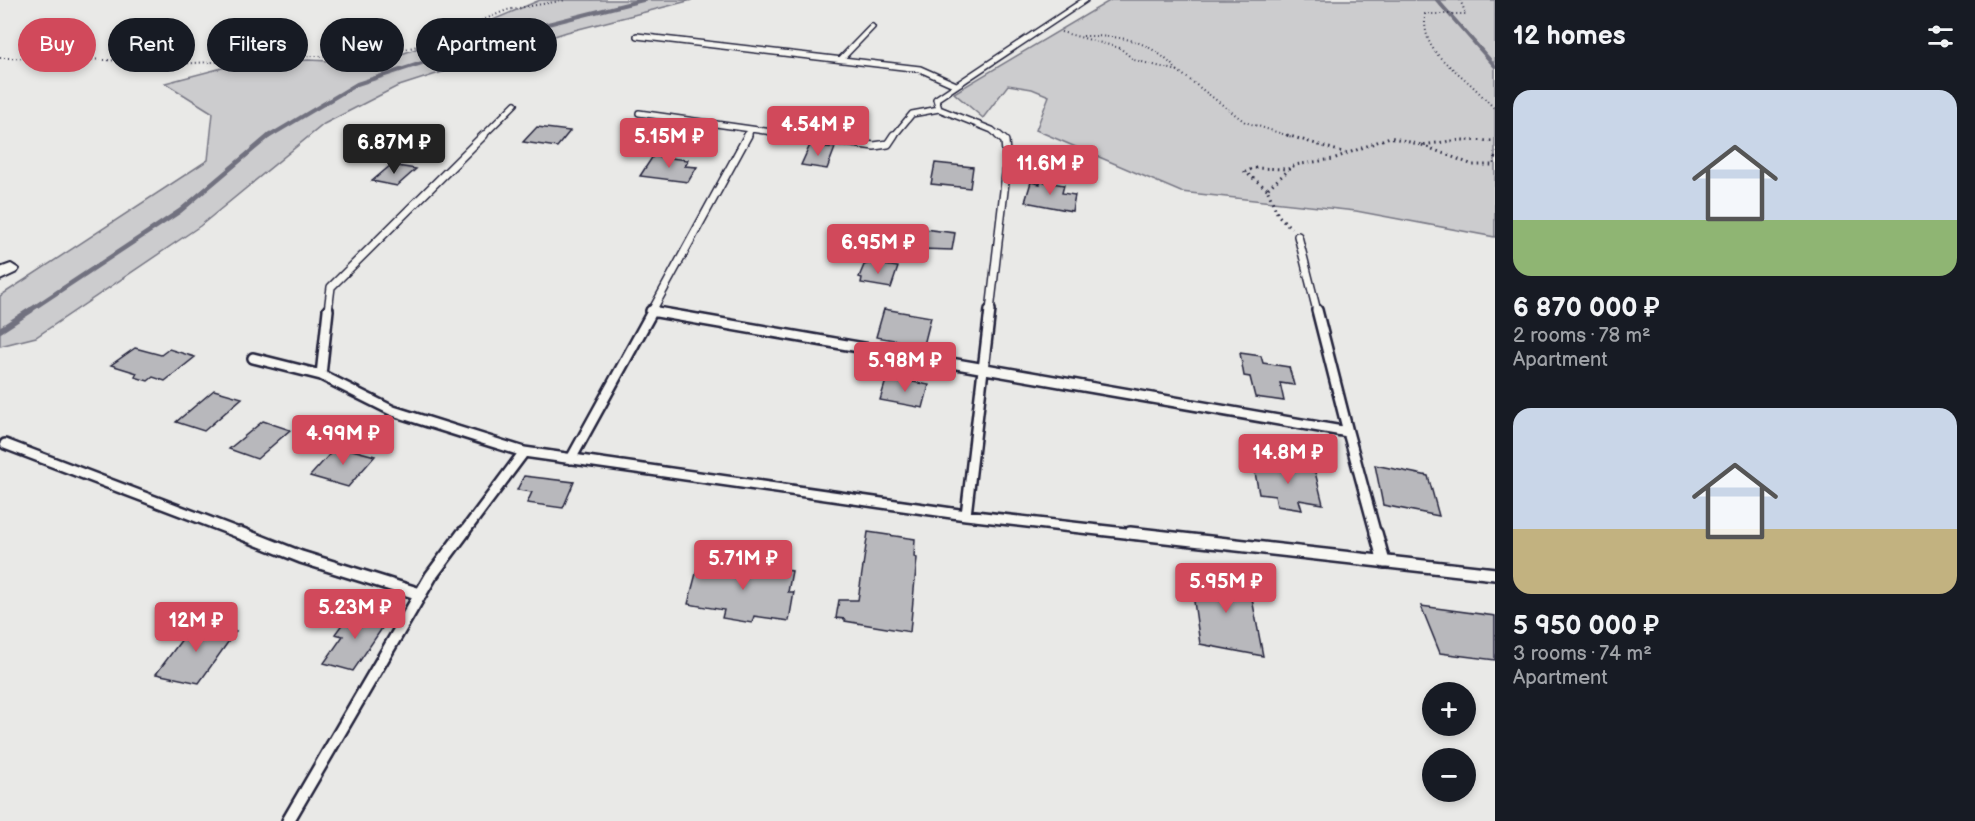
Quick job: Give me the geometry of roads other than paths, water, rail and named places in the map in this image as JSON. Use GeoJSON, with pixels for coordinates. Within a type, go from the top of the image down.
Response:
{"type":"FeatureCollection","features":[{"type":"Feature","properties":{"kind":"lane"},"geometry":{"type":"LineString","coordinates":[[939,109],[936,99],[1085,0]]}},
{"type":"Feature","properties":{"kind":"lane"},"geometry":{"type":"LineString","coordinates":[[842,58],[872,27]]}},
{"type":"Feature","properties":{"kind":"lane"},"geometry":{"type":"LineString","coordinates":[[637,36],[842,58],[920,69],[956,85]]}},
{"type":"Feature","properties":{"kind":"lane"},"geometry":{"type":"LineString","coordinates":[[321,375],[331,287],[515,104]]}},
{"type":"Feature","properties":{"kind":"lane"},"geometry":{"type":"LineString","coordinates":[[639,113],[874,146],[888,144],[909,115],[919,110],[939,109],[992,130],[1005,141],[1007,165],[966,515]]}},
{"type":"Feature","properties":{"kind":"lane"},"geometry":{"type":"LineString","coordinates":[[571,459],[751,129]]}},
{"type":"Feature","properties":{"kind":"lane"},"geometry":{"type":"LineString","coordinates":[[1298,236],[1384,562]]}},
{"type":"Feature","properties":{"kind":"lane"},"geometry":{"type":"LineString","coordinates":[[651,311],[1348,432]]}},
{"type":"Feature","properties":{"kind":"lane"},"geometry":{"type":"LineString","coordinates":[[253,358],[321,375],[393,411],[524,452],[966,515],[1495,574]]}},
{"type":"Feature","properties":{"kind":"lane"},"geometry":{"type":"LineString","coordinates":[[5,444],[301,557],[420,594]]}},
{"type":"Feature","properties":{"kind":"lane"},"geometry":{"type":"LineString","coordinates":[[288,821],[420,594],[439,565],[524,452]]}},
{"type":"Feature","properties":{"kind":"waterway"},"geometry":{"type":"LineString","coordinates":[[268,137],[357,84],[524,30],[643,0]]}},
{"type":"Feature","properties":{"kind":"waterway"},"geometry":{"type":"LineString","coordinates":[[1437,0],[1495,66]]}},
{"type":"Feature","properties":{"kind":"waterway"},"geometry":{"type":"LineString","coordinates":[[29,311],[180,211],[270,135]]}},
{"type":"Feature","properties":{"kind":"waterway"},"geometry":{"type":"LineString","coordinates":[[0,330],[31,310]]}}]}
